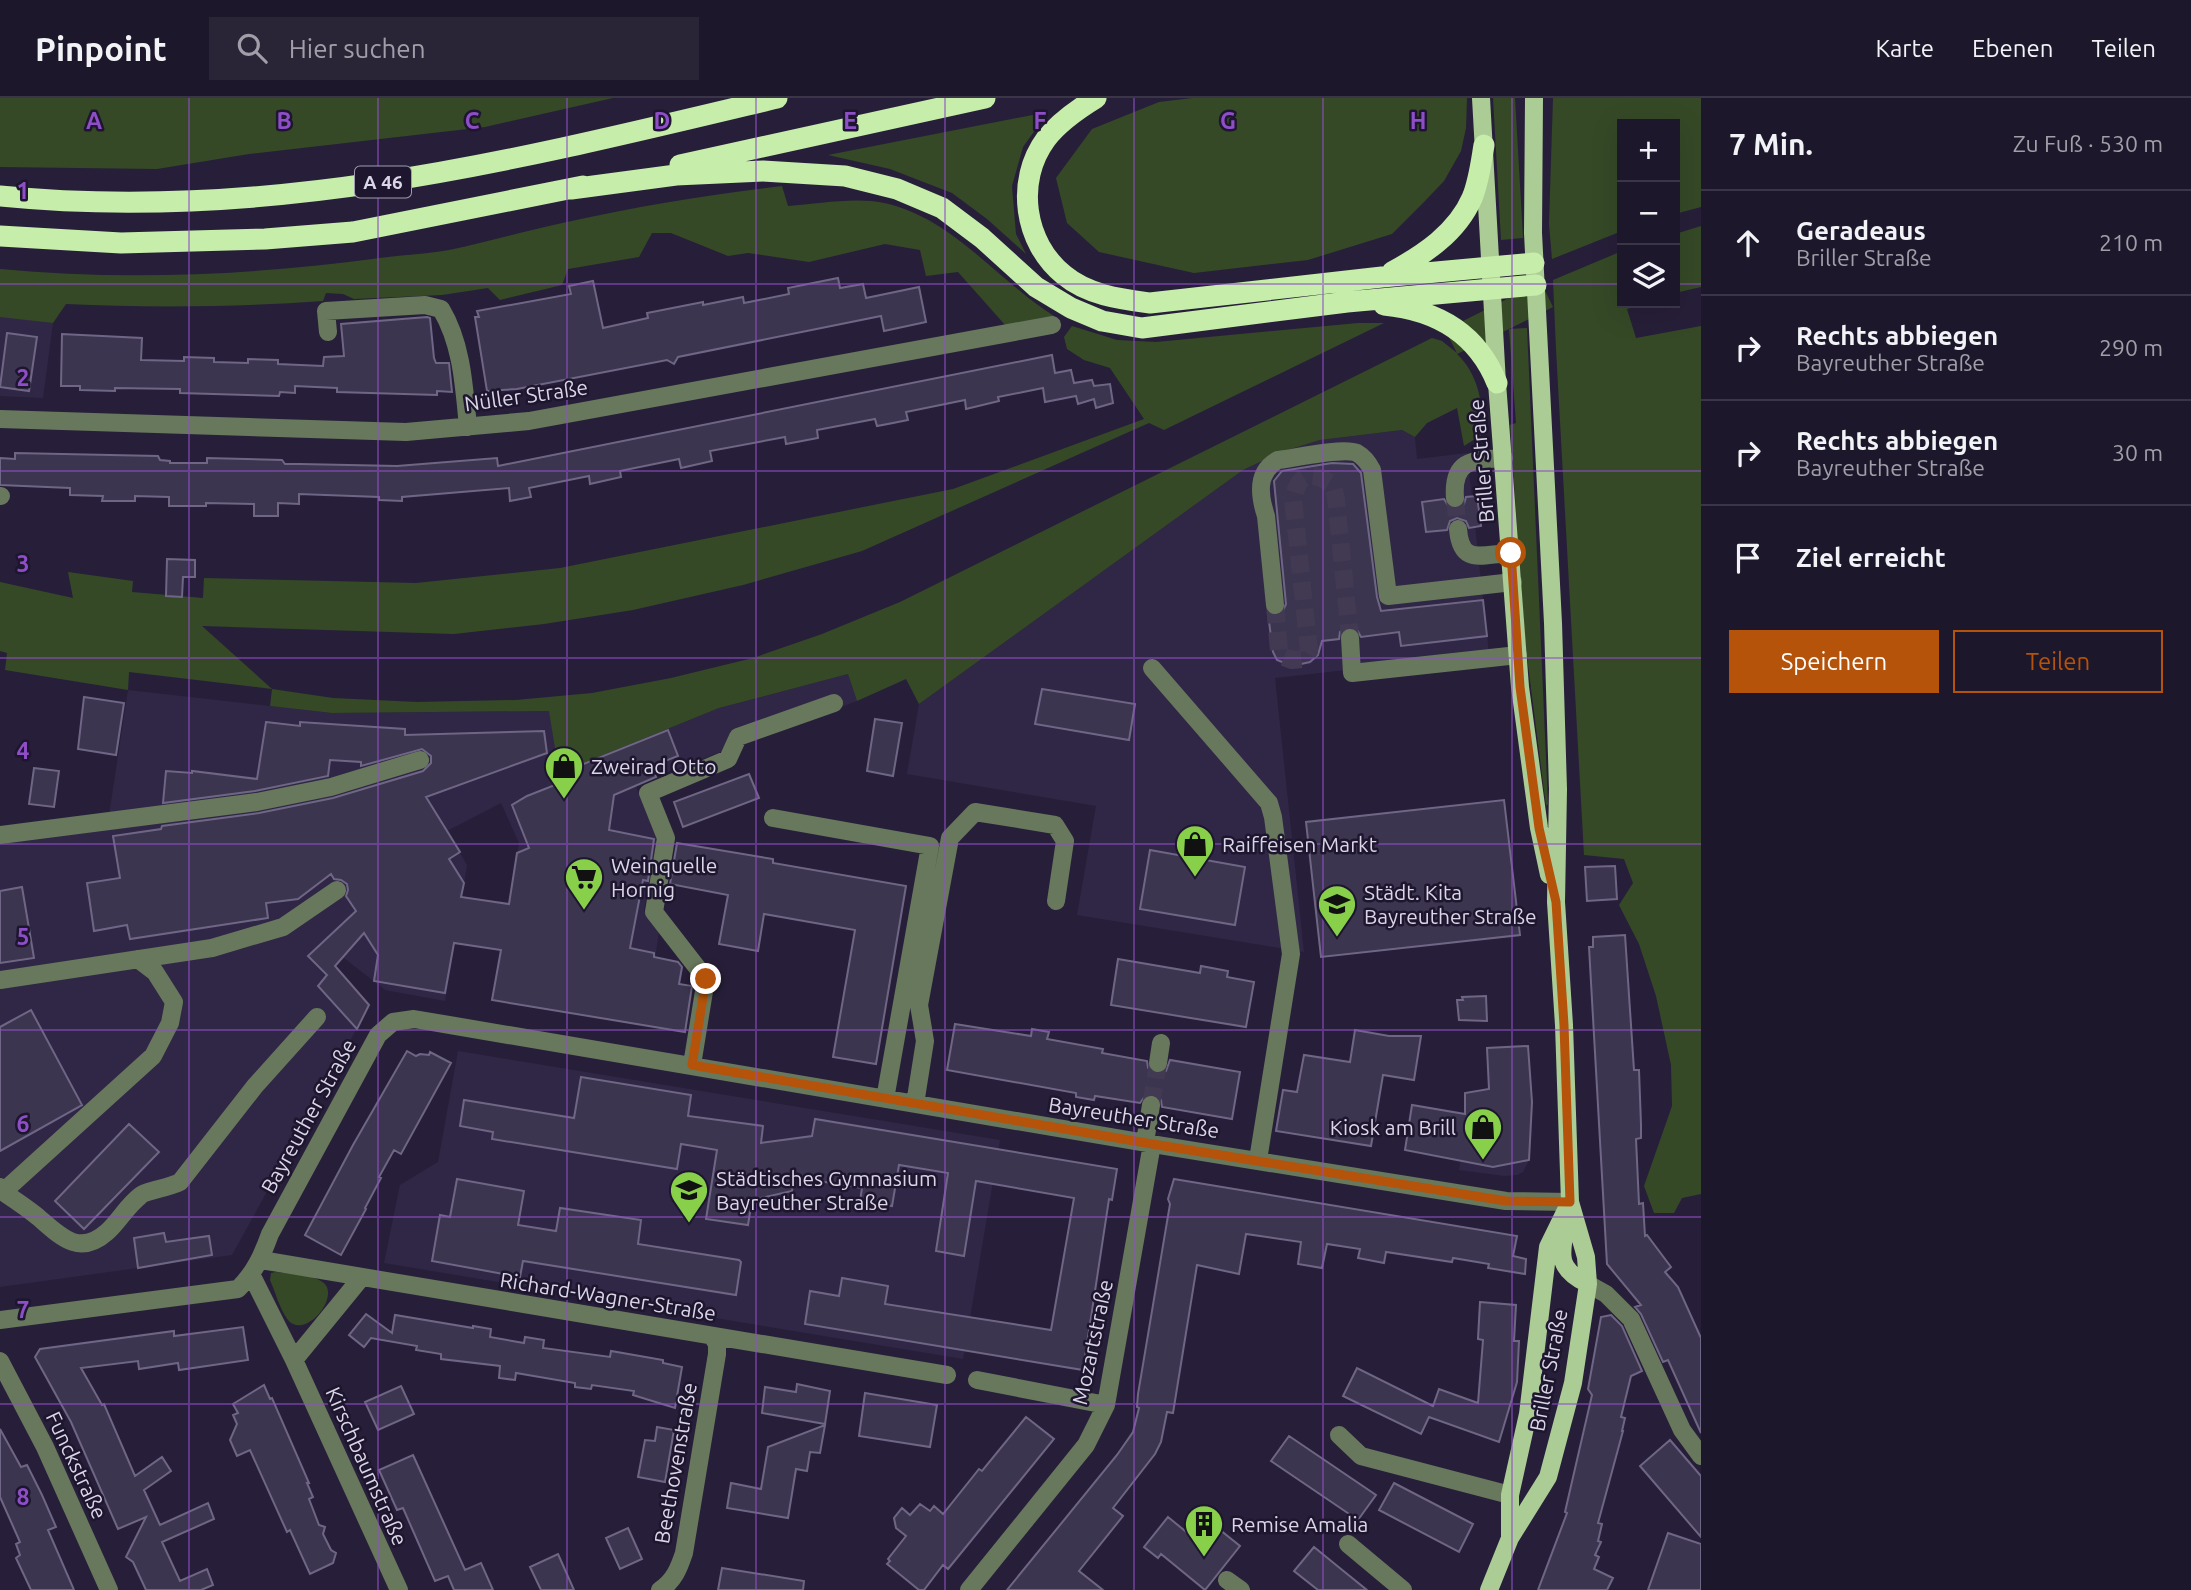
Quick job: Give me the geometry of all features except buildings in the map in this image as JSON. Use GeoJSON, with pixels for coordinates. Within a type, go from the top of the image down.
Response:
{"type":"FeatureCollection","features":[{"type":"Feature","properties":{"kind":"highway"},"geometry":{"type":"LineString","coordinates":[[712,113],[750,98]]}},
{"type":"Feature","properties":{"kind":"highway","name":"A 46"},"geometry":{"type":"LineString","coordinates":[[0,197],[136,203],[228,201],[325,191],[425,176],[547,152],[777,98]]}},
{"type":"Feature","properties":{"kind":"highway","name":"A 46"},"geometry":{"type":"LineString","coordinates":[[0,236],[121,243],[265,239],[353,232],[571,189],[985,98]]}},
{"type":"Feature","properties":{"kind":"highway"},"geometry":{"type":"LineString","coordinates":[[1096,98],[1075,111],[1047,138],[1035,158],[1028,183],[1027,209],[1034,236],[1047,259],[1065,276],[1089,290],[1118,299],[1150,303],[1464,268],[1492,270],[1536,285]]}},
{"type":"Feature","properties":{"kind":"highway"},"geometry":{"type":"LineString","coordinates":[[1382,277],[1414,260],[1454,226],[1474,193],[1484,145]]}},
{"type":"Feature","properties":{"kind":"highway"},"geometry":{"type":"LineString","coordinates":[[571,189],[676,175],[763,171],[845,176],[897,189],[942,208],[982,238],[1036,287],[1071,308],[1102,321],[1142,328],[1412,295],[1492,270],[1534,263]]}},
{"type":"Feature","properties":{"kind":"highway"},"geometry":{"type":"LineString","coordinates":[[1347,302],[1391,306],[1439,319],[1489,351],[1497,383]]}},
{"type":"Feature","properties":{"kind":"main road"},"geometry":{"type":"LineString","coordinates":[[1481,98],[1492,270],[1489,351]]}},
{"type":"Feature","properties":{"kind":"main road","name":"Briller Straße"},"geometry":{"type":"LineString","coordinates":[[1510,1538],[1510,1495],[1528,1414],[1548,1247],[1570,1202],[1564,1025],[1556,902],[1558,802],[1553,623],[1533,233],[1534,98]]}},
{"type":"Feature","properties":{"kind":"main road","name":"Briller Straße"},"geometry":{"type":"LineString","coordinates":[[1497,383],[1518,655],[1539,828],[1556,902]]}},
{"type":"Feature","properties":{"kind":"main road"},"geometry":{"type":"LineString","coordinates":[[1570,1202],[1562,1261],[1566,1270],[1588,1284]]}},
{"type":"Feature","properties":{"kind":"main road","name":"Briller Straße"},"geometry":{"type":"LineString","coordinates":[[1489,1590],[1510,1538],[1548,1477],[1573,1383],[1588,1284]]}},
{"type":"Feature","properties":{"kind":"street"},"geometry":{"type":"LineString","coordinates":[[328,332],[327,312],[425,305],[441,309],[458,347],[468,427]]}},
{"type":"Feature","properties":{"kind":"street","name":"Nüller Straße"},"geometry":{"type":"LineString","coordinates":[[0,419],[406,432],[468,427],[529,421],[1052,324]]}},
{"type":"Feature","properties":{"kind":"street"},"geometry":{"type":"LineString","coordinates":[[1275,605],[1266,516],[1261,502],[1263,474],[1269,465],[1278,460],[1345,451],[1357,453],[1373,470],[1388,596],[1513,582]]}},
{"type":"Feature","properties":{"kind":"street"},"geometry":{"type":"LineString","coordinates":[[1455,498],[1454,485],[1462,466],[1470,461],[1504,458]]}},
{"type":"Feature","properties":{"kind":"street"},"geometry":{"type":"LineString","coordinates":[[1458,529],[1460,544],[1465,552],[1471,555],[1511,553]]}},
{"type":"Feature","properties":{"kind":"street"},"geometry":{"type":"LineString","coordinates":[[1350,638],[1352,673],[1518,655]]}},
{"type":"Feature","properties":{"kind":"street"},"geometry":{"type":"LineString","coordinates":[[1152,668],[1269,803],[1273,817],[1291,954],[1258,1160]]}},
{"type":"Feature","properties":{"kind":"street"},"geometry":{"type":"LineString","coordinates":[[692,1065],[706,979],[654,912],[666,838],[648,793],[728,759],[738,737],[834,703]]}},
{"type":"Feature","properties":{"kind":"street"},"geometry":{"type":"LineString","coordinates":[[0,835],[257,802],[331,787],[420,760]]}},
{"type":"Feature","properties":{"kind":"street"},"geometry":{"type":"LineString","coordinates":[[915,1104],[925,1041],[919,1005],[950,838],[975,812],[1055,825],[1065,841],[1056,901]]}},
{"type":"Feature","properties":{"kind":"street"},"geometry":{"type":"LineString","coordinates":[[773,818],[930,846],[885,1099]]}},
{"type":"Feature","properties":{"kind":"street"},"geometry":{"type":"LineString","coordinates":[[0,980],[212,948],[283,927],[337,890]]}},
{"type":"Feature","properties":{"kind":"street"},"geometry":{"type":"LineString","coordinates":[[138,959],[155,972],[173,1002],[170,1023],[153,1056],[2,1189],[58,1236],[73,1244],[87,1242],[105,1234],[141,1194],[168,1188],[180,1182],[255,1086],[317,1017]]}},
{"type":"Feature","properties":{"kind":"street","name":"Bayreuther Straße"},"geometry":{"type":"LineString","coordinates":[[256,1268],[270,1234],[378,1035],[393,1022],[414,1019],[1506,1201],[1570,1202]]}},
{"type":"Feature","properties":{"kind":"street"},"geometry":{"type":"LineString","coordinates":[[1158,1063],[1161,1043]]}},
{"type":"Feature","properties":{"kind":"street","name":"Mozartstraße"},"geometry":{"type":"LineString","coordinates":[[969,1590],[1086,1445],[1106,1405],[1149,1143],[1151,1105]]}},
{"type":"Feature","properties":{"kind":"street"},"geometry":{"type":"LineString","coordinates":[[0,1320],[238,1289],[256,1268]]}},
{"type":"Feature","properties":{"kind":"street","name":"Richard-Wagner-Straße"},"geometry":{"type":"LineString","coordinates":[[256,1268],[361,1278],[947,1375]]}},
{"type":"Feature","properties":{"kind":"street","name":"Kirschbaumstraße"},"geometry":{"type":"LineString","coordinates":[[256,1268],[294,1360],[399,1590]]}},
{"type":"Feature","properties":{"kind":"street"},"geometry":{"type":"LineString","coordinates":[[294,1360],[361,1278]]}},
{"type":"Feature","properties":{"kind":"street"},"geometry":{"type":"LineString","coordinates":[[1588,1284],[1606,1294],[1631,1319],[1682,1430],[1701,1456]]}},
{"type":"Feature","properties":{"kind":"street","name":"Beethovenstraße"},"geometry":{"type":"LineString","coordinates":[[660,1590],[670,1584],[684,1553],[717,1354],[717,1344],[712,1336]]}},
{"type":"Feature","properties":{"kind":"street","name":"Funckstraße"},"geometry":{"type":"LineString","coordinates":[[0,1361],[45,1447],[109,1590]]}},
{"type":"Feature","properties":{"kind":"street"},"geometry":{"type":"LineString","coordinates":[[977,1380],[1106,1405]]}},
{"type":"Feature","properties":{"kind":"street"},"geometry":{"type":"LineString","coordinates":[[1339,1435],[1361,1456],[1510,1495]]}},
{"type":"Feature","properties":{"kind":"street"},"geometry":{"type":"LineString","coordinates":[[1348,1544],[1403,1590]]}},
{"type":"Feature","properties":{"kind":"shaded area"},"geometry":{"type":"Polygon","coordinates":[[[0,317],[53,323],[43,398],[0,396],[0,317]]]}},
{"type":"Feature","properties":{"kind":"shaded area"},"geometry":{"type":"Polygon","coordinates":[[[1402,430],[1415,437],[1417,459],[1467,453],[1489,654],[1275,678],[1304,952],[1077,915],[1096,806],[907,774],[919,704],[1243,470],[1281,452],[1320,440],[1402,430]]]}},
{"type":"Feature","properties":{"kind":"shaded area"},"geometry":{"type":"Polygon","coordinates":[[[848,674],[857,701],[635,784],[657,838],[644,911],[659,931],[654,967],[502,941],[519,843],[501,803],[447,831],[467,865],[445,1001],[385,990],[344,958],[318,986],[357,1028],[232,1255],[0,1287],[0,828],[109,815],[128,690],[332,713],[550,711],[559,773],[719,708],[848,674]]]}},
{"type":"Feature","properties":{"kind":"shaded area","name":"Städtisches Gymnasium Bayreuther Straße"},"geometry":{"type":"Polygon","coordinates":[[[458,1051],[1000,1140],[963,1359],[384,1263],[400,1185],[438,1162],[458,1051]]]}},
{"type":"Feature","properties":{"kind":"shaded area"},"geometry":{"type":"Polygon","coordinates":[[[1531,1110],[1529,1160],[1523,1172],[1505,1176],[1459,1170],[1465,1132],[1531,1110]]]}},
{"type":"Feature","properties":{"kind":"green space"},"geometry":{"type":"Polygon","coordinates":[[[0,98],[613,98],[485,127],[249,154],[157,169],[0,167],[0,98]]]}},
{"type":"Feature","properties":{"kind":"green space"},"geometry":{"type":"Polygon","coordinates":[[[1192,98],[1467,98],[1466,128],[1461,151],[1444,181],[1392,234],[1308,260],[1194,273],[1099,252],[1067,223],[1056,178],[1092,129],[1159,102],[1192,98]]]}},
{"type":"Feature","properties":{"kind":"green space"},"geometry":{"type":"Polygon","coordinates":[[[1493,98],[1515,98],[1523,238],[1501,240],[1493,98]]]}},
{"type":"Feature","properties":{"kind":"green space"},"geometry":{"type":"Polygon","coordinates":[[[1553,98],[1701,98],[1701,207],[1680,213],[1680,119],[1617,119],[1617,233],[1552,259],[1549,224],[1553,98]]]}},
{"type":"Feature","properties":{"kind":"green space"},"geometry":{"type":"Polygon","coordinates":[[[1048,112],[1023,147],[1012,186],[1016,234],[1026,254],[987,219],[952,193],[890,169],[828,155],[1048,112]]]}},
{"type":"Feature","properties":{"kind":"green space"},"geometry":{"type":"Polygon","coordinates":[[[782,186],[788,206],[873,201],[905,209],[924,218],[960,241],[1026,296],[1061,321],[1006,326],[958,272],[926,276],[920,250],[885,244],[809,262],[748,253],[728,256],[671,233],[652,233],[639,257],[568,269],[562,285],[500,300],[488,288],[442,295],[354,299],[343,294],[326,293],[323,301],[259,305],[66,304],[53,323],[0,317],[0,269],[143,275],[286,269],[449,250],[621,211],[782,186]]]}},
{"type":"Feature","properties":{"kind":"green space"},"geometry":{"type":"Polygon","coordinates":[[[1701,226],[1701,287],[1680,292],[1680,245],[1680,232],[1701,226]]]}},
{"type":"Feature","properties":{"kind":"green space"},"geometry":{"type":"Polygon","coordinates":[[[1617,253],[1617,308],[1630,308],[1627,309],[1636,338],[1701,326],[1701,1194],[1682,1198],[1674,1213],[1654,1213],[1644,1186],[1672,1106],[1671,1065],[1656,996],[1639,944],[1619,905],[1633,883],[1624,859],[1584,855],[1553,280],[1617,253]]]}},
{"type":"Feature","properties":{"kind":"green space"},"geometry":{"type":"Polygon","coordinates":[[[1541,282],[1553,307],[1457,354],[1475,381],[1482,412],[1483,434],[1464,446],[1457,408],[1427,423],[1415,437],[1402,430],[1320,440],[1281,452],[1243,470],[919,704],[906,679],[857,701],[848,674],[719,708],[559,773],[549,711],[332,713],[270,706],[272,689],[333,698],[417,702],[516,700],[592,693],[671,678],[753,658],[822,634],[900,602],[1432,338],[1442,341],[1457,353],[1445,330],[1541,282]]]}},
{"type":"Feature","properties":{"kind":"green space"},"geometry":{"type":"Polygon","coordinates":[[[1358,323],[1384,323],[1164,430],[1149,423],[862,551],[743,585],[633,610],[454,634],[202,626],[272,689],[129,672],[128,690],[5,670],[7,653],[0,651],[0,582],[73,598],[68,572],[133,581],[132,592],[203,598],[204,578],[416,583],[560,568],[953,489],[1144,419],[1110,368],[1084,360],[1067,349],[1064,337],[1072,326],[1117,340],[1156,342],[1358,323]]]}},
{"type":"Feature","properties":{"kind":"green space"},"geometry":{"type":"Polygon","coordinates":[[[1527,328],[1546,806],[1525,641],[1510,425],[1516,423],[1509,329],[1527,328]]]}},
{"type":"Feature","properties":{"kind":"green space"},"geometry":{"type":"Polygon","coordinates":[[[271,1273],[307,1276],[324,1283],[328,1298],[324,1307],[311,1321],[295,1325],[288,1320],[270,1280],[271,1273]]]}},
{"type":"Feature","properties":{"kind":"tunnel"},"geometry":{"type":"LineString","coordinates":[[1275,605],[1279,651],[1292,660],[1303,659],[1309,651],[1293,499],[1302,479],[1318,477],[1332,484],[1336,498],[1350,638]]}},
{"type":"Feature","properties":{"kind":"tunnel"},"geometry":{"type":"LineString","coordinates":[[1455,498],[1458,529]]}},
{"type":"Feature","properties":{"kind":"tunnel"},"geometry":{"type":"LineString","coordinates":[[1151,1105],[1158,1063]]}},
{"type":"Feature","properties":{"kind":"place","name":"Zweirad Otto"},"geometry":{"type":"Point","coordinates":[564,800]}},
{"type":"Feature","properties":{"kind":"place","name":"Raiffeisen Markt"},"geometry":{"type":"Point","coordinates":[1195,878]}},
{"type":"Feature","properties":{"kind":"place","name":"Weinquelle Hornig"},"geometry":{"type":"Point","coordinates":[584,911]}},
{"type":"Feature","properties":{"kind":"place","name":"Städt. Kita Bayreuther Straße"},"geometry":{"type":"Point","coordinates":[1337,938]}},
{"type":"Feature","properties":{"kind":"place","name":"Kiosk am Brill"},"geometry":{"type":"Point","coordinates":[1483,1161]}},
{"type":"Feature","properties":{"kind":"place","name":"Städtisches Gymnasium Bayreuther Straße"},"geometry":{"type":"Point","coordinates":[689,1224]}},
{"type":"Feature","properties":{"kind":"place","name":"Remise Amalia"},"geometry":{"type":"Point","coordinates":[1204,1558]}},
{"type":"Feature","properties":{"kind":"route"},"geometry":{"type":"LineString","coordinates":[[706,979],[692,1065],[1152,1144],[1506,1201],[1570,1202],[1564,1025],[1556,902],[1539,828],[1520,687],[1511,553]]}}]}
